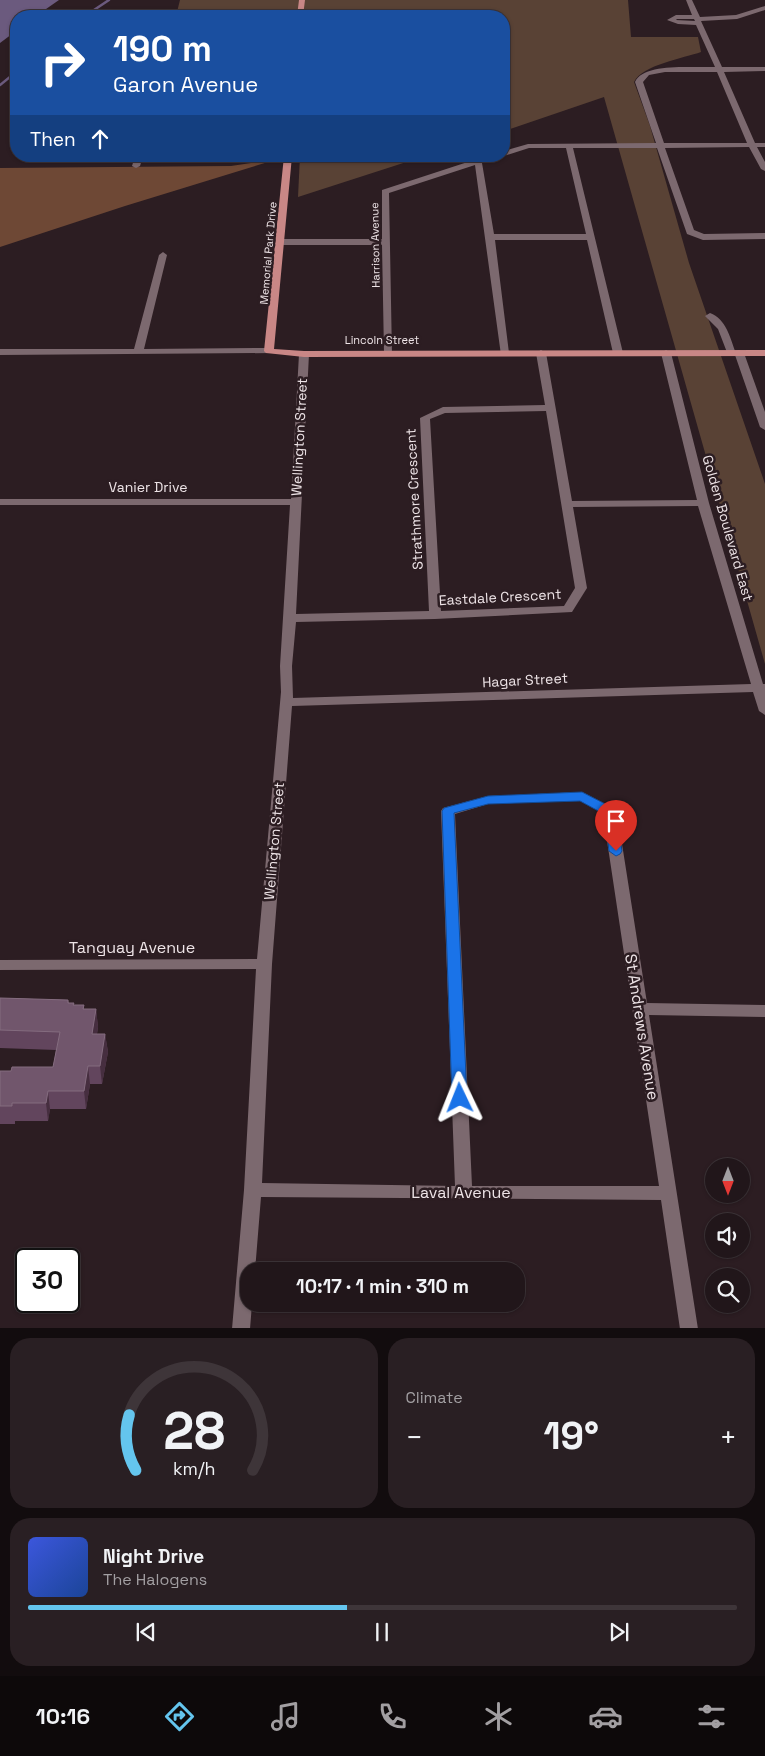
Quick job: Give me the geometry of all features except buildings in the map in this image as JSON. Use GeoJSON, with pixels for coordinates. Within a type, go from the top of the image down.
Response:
{"type":"FeatureCollection","features":[{"type":"Feature","properties":{"kind":"main road","name":"Memorial Park Drive"},"geometry":{"type":"LineString","coordinates":[[269,351],[271,346],[287,162]]}},
{"type":"Feature","properties":{"kind":"main road","name":"Lincoln Street"},"geometry":{"type":"LineString","coordinates":[[269,351],[304,354],[765,353]]}},
{"type":"Feature","properties":{"kind":"street"},"geometry":{"type":"LineString","coordinates":[[689,0],[752,145],[765,169]]}},
{"type":"Feature","properties":{"kind":"street"},"geometry":{"type":"LineString","coordinates":[[698,20],[737,18],[765,8]]}},
{"type":"Feature","properties":{"kind":"street"},"geometry":{"type":"LineString","coordinates":[[765,70],[666,70],[650,72],[641,78],[639,82],[690,232],[703,236],[765,236]]}},
{"type":"Feature","properties":{"kind":"street"},"geometry":{"type":"LineString","coordinates":[[510,152],[528,146],[765,145]]}},
{"type":"Feature","properties":{"kind":"street"},"geometry":{"type":"LineString","coordinates":[[569,146],[618,353]]}},
{"type":"Feature","properties":{"kind":"street"},"geometry":{"type":"LineString","coordinates":[[136,166],[137,162]]}},
{"type":"Feature","properties":{"kind":"street"},"geometry":{"type":"LineString","coordinates":[[478,162],[490,237],[504,353]]}},
{"type":"Feature","properties":{"kind":"street","name":"Harrison Avenue"},"geometry":{"type":"LineString","coordinates":[[389,353],[385,192],[478,162]]}},
{"type":"Feature","properties":{"kind":"street"},"geometry":{"type":"LineString","coordinates":[[490,237],[590,237]]}},
{"type":"Feature","properties":{"kind":"street"},"geometry":{"type":"LineString","coordinates":[[280,242],[385,242]]}},
{"type":"Feature","properties":{"kind":"street"},"geometry":{"type":"LineString","coordinates":[[138,352],[163,255]]}},
{"type":"Feature","properties":{"kind":"street"},"geometry":{"type":"LineString","coordinates":[[710,316],[722,328],[735,353],[765,427]]}},
{"type":"Feature","properties":{"kind":"street","name":"Lincoln Street"},"geometry":{"type":"LineString","coordinates":[[0,352],[269,351]]}},
{"type":"Feature","properties":{"kind":"street","name":"Eastdale Crescent"},"geometry":{"type":"LineString","coordinates":[[290,618],[435,615],[568,609],[581,588],[541,353]]}},
{"type":"Feature","properties":{"kind":"street","name":"Golden Boulevard East"},"geometry":{"type":"LineString","coordinates":[[666,353],[703,503],[762,688],[765,711]]}},
{"type":"Feature","properties":{"kind":"street","name":"Wellington Street"},"geometry":{"type":"LineString","coordinates":[[241,1328],[253,1190],[264,964],[286,702],[286,666],[304,354]]}},
{"type":"Feature","properties":{"kind":"street","name":"Strathmore Crescent"},"geometry":{"type":"LineString","coordinates":[[435,615],[426,418],[443,410],[551,408]]}},
{"type":"Feature","properties":{"kind":"street","name":"Vanier Drive"},"geometry":{"type":"LineString","coordinates":[[0,502],[295,502]]}},
{"type":"Feature","properties":{"kind":"street"},"geometry":{"type":"LineString","coordinates":[[567,504],[703,503]]}},
{"type":"Feature","properties":{"kind":"street","name":"Hagar Street"},"geometry":{"type":"LineString","coordinates":[[286,702],[416,700],[645,690],[762,688]]}},
{"type":"Feature","properties":{"kind":"street","name":"St Andrews Avenue"},"geometry":{"type":"LineString","coordinates":[[464,1193],[448,811],[488,800],[582,796],[610,812],[688,1328]]}},
{"type":"Feature","properties":{"kind":"street","name":"Tanguay Avenue"},"geometry":{"type":"LineString","coordinates":[[0,966],[264,964]]}},
{"type":"Feature","properties":{"kind":"street"},"geometry":{"type":"LineString","coordinates":[[639,1010],[765,1011]]}},
{"type":"Feature","properties":{"kind":"street","name":"Laval Avenue"},"geometry":{"type":"LineString","coordinates":[[253,1190],[464,1193],[668,1192]]}},
{"type":"Feature","properties":{"kind":"shaded area"},"geometry":{"type":"Polygon","coordinates":[[[0,0],[59,0],[45,10],[10,10],[10,36],[0,43],[0,0]]]}},
{"type":"Feature","properties":{"kind":"shaded area"},"geometry":{"type":"Polygon","coordinates":[[[180,0],[628,0],[631,37],[698,37],[701,52],[645,71],[634,82],[650,126],[689,263],[765,484],[765,664],[604,97],[510,129],[510,10],[178,10],[180,0]]]}},
{"type":"Feature","properties":{"kind":"shaded area"},"geometry":{"type":"Polygon","coordinates":[[[268,162],[0,247],[0,168],[231,166],[268,162]]]}},
{"type":"Feature","properties":{"kind":"shaded area"},"geometry":{"type":"Polygon","coordinates":[[[300,162],[406,162],[298,197],[300,162]]]}},
{"type":"Feature","properties":{"kind":"waterway"},"geometry":{"type":"LineString","coordinates":[[94,10],[109,0]]}},
{"type":"Feature","properties":{"kind":"waterway"},"geometry":{"type":"LineString","coordinates":[[0,85],[10,77]]}},
{"type":"Feature","properties":{"kind":"route"},"geometry":{"type":"LineString","coordinates":[[460,1098],[448,811],[488,800],[582,796],[610,812],[616,851]]}}]}
